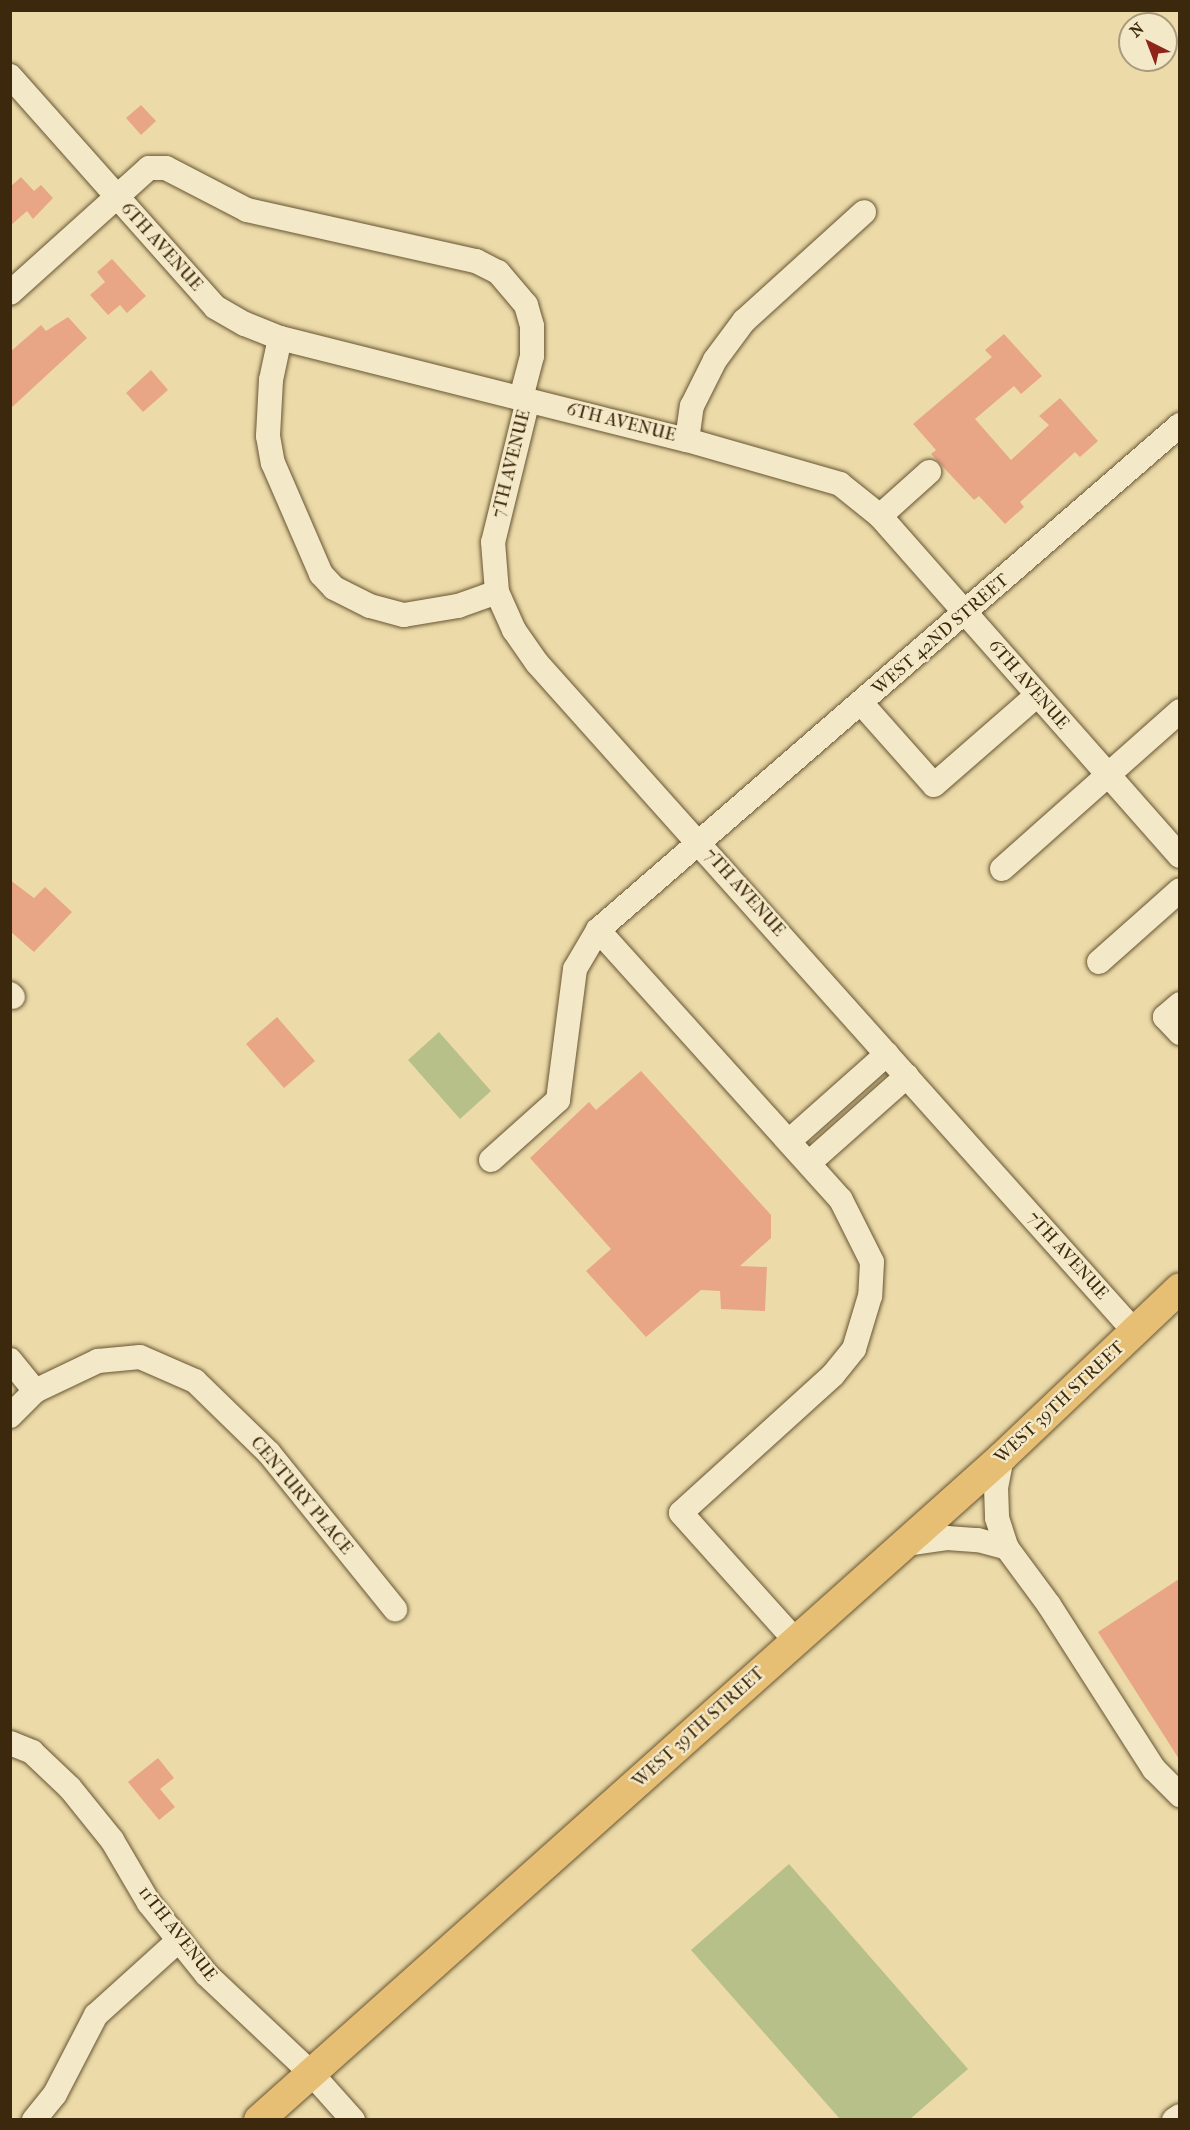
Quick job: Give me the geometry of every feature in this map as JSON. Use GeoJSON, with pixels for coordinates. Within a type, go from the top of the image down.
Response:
{"type":"FeatureCollection","features":[{"type":"Feature","properties":{"kind":"main road","name":"WEST 39TH STREET"},"geometry":{"type":"LineString","coordinates":[[259,2120],[1002,1457],[1179,1288]]}},
{"type":"Feature","properties":{"kind":"main road","name":"WEST 39TH STREET"},"geometry":{"type":"LineString","coordinates":[[1135,1332],[1179,1294]]}},
{"type":"Feature","properties":{"kind":"street","name":"6TH AVENUE"},"geometry":{"type":"LineString","coordinates":[[10,76],[215,307],[280,338],[687,440],[840,484],[880,516],[1036,696],[1179,853]]}},
{"type":"Feature","properties":{"kind":"street","name":"7TH AVENUE"},"geometry":{"type":"LineString","coordinates":[[10,293],[149,168],[166,168],[247,210],[476,261],[498,272],[526,305],[532,326],[532,356],[525,399],[493,542],[497,592],[514,630],[537,663],[1135,1332]]}},
{"type":"Feature","properties":{"kind":"street"},"geometry":{"type":"LineString","coordinates":[[687,440],[692,406],[715,360],[744,321],[864,212]]}},
{"type":"Feature","properties":{"kind":"street"},"geometry":{"type":"LineString","coordinates":[[280,338],[271,380],[268,436],[273,463],[321,574],[334,588],[370,606],[404,615],[458,606],[497,592]]}},
{"type":"Feature","properties":{"kind":"street","name":"WEST 42ND STREET"},"geometry":{"type":"LineString","coordinates":[[491,1160],[558,1100],[575,969],[598,930],[862,704],[1179,425]]}},
{"type":"Feature","properties":{"kind":"street"},"geometry":{"type":"LineString","coordinates":[[880,516],[929,472]]}},
{"type":"Feature","properties":{"kind":"street"},"geometry":{"type":"LineString","coordinates":[[862,704],[934,785],[1036,696]]}},
{"type":"Feature","properties":{"kind":"street"},"geometry":{"type":"LineString","coordinates":[[1002,869],[1179,711]]}},
{"type":"Feature","properties":{"kind":"street"},"geometry":{"type":"LineString","coordinates":[[1099,962],[1179,890]]}},
{"type":"Feature","properties":{"kind":"street"},"geometry":{"type":"LineString","coordinates":[[598,930],[841,1200],[872,1262],[870,1296],[854,1349],[832,1375],[681,1513],[796,1641]]}},
{"type":"Feature","properties":{"kind":"street"},"geometry":{"type":"LineString","coordinates":[[1179,1004],[1165,1017],[1179,1033]]}},
{"type":"Feature","properties":{"kind":"street"},"geometry":{"type":"LineString","coordinates":[[789,1141],[887,1053]]}},
{"type":"Feature","properties":{"kind":"street"},"geometry":{"type":"LineString","coordinates":[[808,1162],[907,1076]]}},
{"type":"Feature","properties":{"kind":"street","name":"CENTURY PLACE"},"geometry":{"type":"LineString","coordinates":[[10,1416],[35,1392],[98,1361],[140,1358],[195,1381],[269,1453],[395,1609]]}},
{"type":"Feature","properties":{"kind":"street"},"geometry":{"type":"LineString","coordinates":[[10,1360],[35,1392]]}},
{"type":"Feature","properties":{"kind":"street"},"geometry":{"type":"LineString","coordinates":[[1002,1457],[996,1487],[997,1518],[1007,1548],[1049,1605],[1154,1769],[1179,1795]]}},
{"type":"Feature","properties":{"kind":"street"},"geometry":{"type":"LineString","coordinates":[[905,1544],[947,1538],[978,1540],[1007,1548]]}},
{"type":"Feature","properties":{"kind":"street","name":"11TH AVENUE"},"geometry":{"type":"LineString","coordinates":[[10,1743],[32,1752],[70,1788],[112,1840],[149,1903],[179,1940],[241,2009],[311,2073],[353,2120]]}},
{"type":"Feature","properties":{"kind":"street"},"geometry":{"type":"LineString","coordinates":[[34,2120],[55,2094],[96,2015],[179,1940]]}},
{"type":"Feature","properties":{"kind":"street"},"geometry":{"type":"LineString","coordinates":[[1174,2120],[1179,2116]]}},
{"type":"Feature","properties":{"kind":"green space"},"geometry":{"type":"Polygon","coordinates":[[[439,1032],[491,1091],[460,1119],[408,1060],[439,1032]]]}},
{"type":"Feature","properties":{"kind":"green space"},"geometry":{"type":"Polygon","coordinates":[[[789,1864],[968,2069],[910,2119],[840,2119],[691,1950],[789,1864]]]}},
{"type":"Feature","properties":{"kind":"building"},"geometry":{"type":"Polygon","coordinates":[[[141,105],[156,121],[141,135],[126,118],[141,105]]]}},
{"type":"Feature","properties":{"kind":"building"},"geometry":{"type":"Polygon","coordinates":[[[21,177],[34,191],[41,185],[53,198],[33,219],[27,211],[10,226],[10,187],[21,177]]]}},
{"type":"Feature","properties":{"kind":"building"},"geometry":{"type":"Polygon","coordinates":[[[112,259],[146,296],[127,313],[120,305],[108,315],[90,295],[105,282],[97,272],[112,259]]]}},
{"type":"Feature","properties":{"kind":"building"},"geometry":{"type":"Polygon","coordinates":[[[68,317],[87,338],[10,409],[10,352],[41,325],[46,331],[68,317]]]}},
{"type":"Feature","properties":{"kind":"building"},"geometry":{"type":"Polygon","coordinates":[[[1004,334],[1042,376],[1021,394],[1014,386],[975,419],[1011,460],[1049,425],[1039,416],[1060,398],[1098,441],[1080,457],[1075,452],[1020,502],[1024,507],[1005,524],[979,496],[974,500],[931,454],[936,450],[913,424],[992,357],[985,350],[1004,334]]]}},
{"type":"Feature","properties":{"kind":"building"},"geometry":{"type":"Polygon","coordinates":[[[151,370],[168,390],[143,412],[126,393],[151,370]]]}},
{"type":"Feature","properties":{"kind":"building"},"geometry":{"type":"Polygon","coordinates":[[[10,880],[34,898],[45,887],[72,912],[34,952],[10,931],[10,880]]]}},
{"type":"Feature","properties":{"kind":"building"},"geometry":{"type":"Polygon","coordinates":[[[277,1017],[315,1061],[284,1088],[246,1044],[277,1017]]]}},
{"type":"Feature","properties":{"kind":"building"},"geometry":{"type":"Polygon","coordinates":[[[641,1071],[771,1215],[771,1238],[740,1266],[767,1267],[765,1311],[721,1309],[720,1291],[701,1290],[646,1337],[586,1271],[611,1249],[530,1158],[589,1102],[596,1110],[641,1071]]]}},
{"type":"Feature","properties":{"kind":"building"},"geometry":{"type":"Polygon","coordinates":[[[1179,1579],[1179,1759],[1098,1632],[1179,1579]]]}},
{"type":"Feature","properties":{"kind":"building"},"geometry":{"type":"Polygon","coordinates":[[[158,1758],[174,1778],[160,1789],[175,1807],[159,1820],[128,1782],[158,1758]]]}}]}
